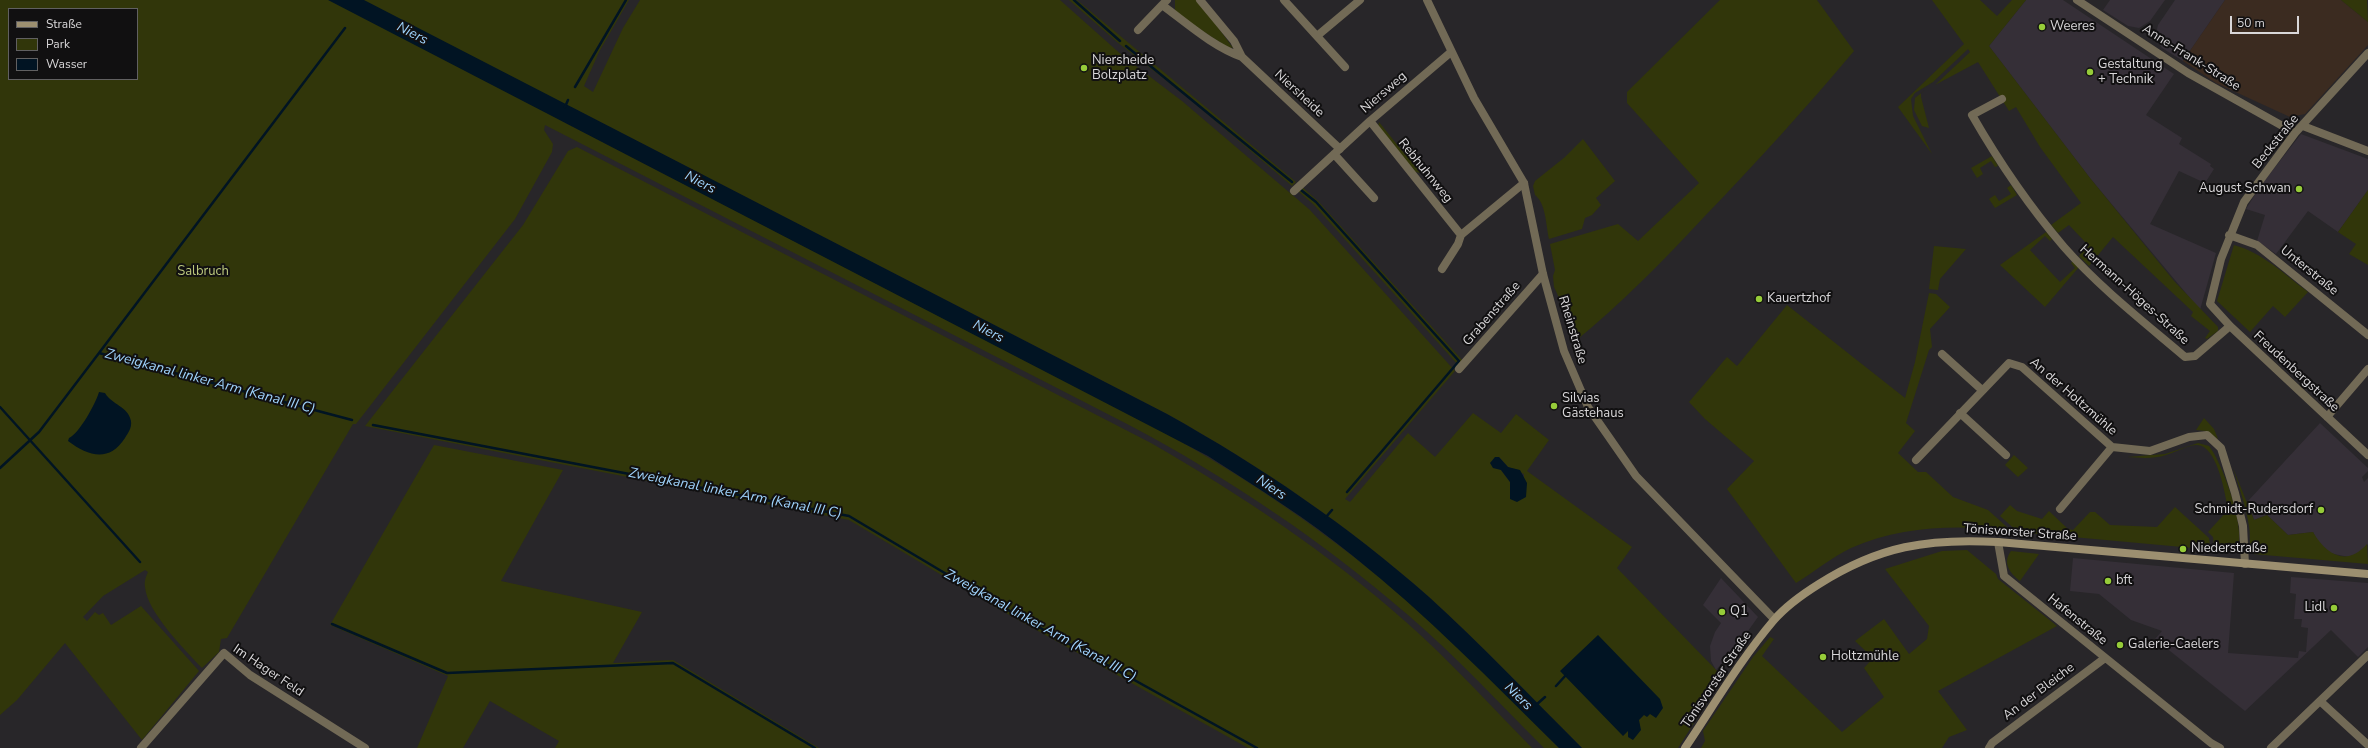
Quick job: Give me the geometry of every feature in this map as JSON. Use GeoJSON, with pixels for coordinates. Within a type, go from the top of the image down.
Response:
{"type":"FeatureCollection","features":[{"type":"Feature","properties":{"kind":"main road","name":"Tönisvorster Straße"},"geometry":{"type":"LineString","coordinates":[[1685,748],[1731,676],[1774,619],[1812,588],[1854,563],[1906,546],[1959,540],[1998,542],[2368,574]]}},
{"type":"Feature","properties":{"kind":"street","name":"Niersheide"},"geometry":{"type":"LineString","coordinates":[[1200,0],[1234,41],[1242,58],[1337,151]]}},
{"type":"Feature","properties":{"kind":"street"},"geometry":{"type":"LineString","coordinates":[[1284,0],[1345,67]]}},
{"type":"Feature","properties":{"kind":"street"},"geometry":{"type":"LineString","coordinates":[[1316,36],[1360,0]]}},
{"type":"Feature","properties":{"kind":"street","name":"Rheinstraße"},"geometry":{"type":"LineString","coordinates":[[1427,0],[1451,52],[1524,183],[1543,274],[1564,351],[1588,407],[1636,476],[1774,619]]}},
{"type":"Feature","properties":{"kind":"street","name":"Anne-Frank-Straße"},"geometry":{"type":"LineString","coordinates":[[2077,0],[2188,73],[2295,133]]}},
{"type":"Feature","properties":{"kind":"street","name":"Niersheide"},"geometry":{"type":"LineString","coordinates":[[1138,30],[1165,2],[1205,37],[1227,52],[1242,58]]}},
{"type":"Feature","properties":{"kind":"street","name":"Niersweg"},"geometry":{"type":"LineString","coordinates":[[1294,191],[1370,121],[1451,52]]}},
{"type":"Feature","properties":{"kind":"street","name":"Beckstraße"},"geometry":{"type":"LineString","coordinates":[[2210,304],[2229,235],[2244,202],[2295,133],[2368,53]]}},
{"type":"Feature","properties":{"kind":"street","name":"Hermann-Höges-Straße"},"geometry":{"type":"LineString","coordinates":[[2002,99],[1972,115],[1994,153],[2022,194],[2064,247],[2084,267],[2185,357],[2195,356],[2230,326]]}},
{"type":"Feature","properties":{"kind":"street","name":"Rebhuhnweg"},"geometry":{"type":"LineString","coordinates":[[1370,121],[1461,235]]}},
{"type":"Feature","properties":{"kind":"street"},"geometry":{"type":"LineString","coordinates":[[2303,126],[2368,151]]}},
{"type":"Feature","properties":{"kind":"street"},"geometry":{"type":"LineString","coordinates":[[1337,151],[1374,198]]}},
{"type":"Feature","properties":{"kind":"street"},"geometry":{"type":"LineString","coordinates":[[1442,269],[1458,244],[1461,235],[1524,183]]}},
{"type":"Feature","properties":{"kind":"street","name":"Unterstraße"},"geometry":{"type":"LineString","coordinates":[[2229,235],[2257,244],[2368,335]]}},
{"type":"Feature","properties":{"kind":"street","name":"Grabenstraße"},"geometry":{"type":"LineString","coordinates":[[1459,369],[1543,274]]}},
{"type":"Feature","properties":{"kind":"street","name":"Freudenbergstraße"},"geometry":{"type":"LineString","coordinates":[[2210,304],[2230,326],[2368,455]]}},
{"type":"Feature","properties":{"kind":"street"},"geometry":{"type":"LineString","coordinates":[[1942,354],[1982,390]]}},
{"type":"Feature","properties":{"kind":"street","name":"An der Holtzmühle"},"geometry":{"type":"LineString","coordinates":[[1916,460],[2008,363],[2022,367],[2112,447],[2150,450],[2189,438],[2207,435],[2221,448],[2235,493],[2243,526],[2244,564]]}},
{"type":"Feature","properties":{"kind":"street"},"geometry":{"type":"LineString","coordinates":[[2327,417],[2368,369]]}},
{"type":"Feature","properties":{"kind":"street"},"geometry":{"type":"LineString","coordinates":[[1960,413],[2006,455]]}},
{"type":"Feature","properties":{"kind":"street","name":"An der Holtzmühle"},"geometry":{"type":"LineString","coordinates":[[2060,509],[2112,447]]}},
{"type":"Feature","properties":{"kind":"street","name":"Hafenstraße"},"geometry":{"type":"LineString","coordinates":[[1998,542],[2004,576],[2211,743],[2220,748]]}},
{"type":"Feature","properties":{"kind":"street","name":"Im Hager Feld"},"geometry":{"type":"LineString","coordinates":[[141,748],[224,653],[250,675],[365,748]]}},
{"type":"Feature","properties":{"kind":"street"},"geometry":{"type":"LineString","coordinates":[[2271,748],[2368,655]]}},
{"type":"Feature","properties":{"kind":"street","name":"An der Bleiche"},"geometry":{"type":"LineString","coordinates":[[1989,748],[1992,743],[2105,658]]}},
{"type":"Feature","properties":{"kind":"street"},"geometry":{"type":"LineString","coordinates":[[2320,701],[2368,745]]}},
{"type":"Feature","properties":{"kind":"shaded area"},"geometry":{"type":"Polygon","coordinates":[[[2026,0],[2063,0],[2174,74],[2146,115],[2182,138],[2179,144],[2211,164],[2210,166],[2214,169],[2205,183],[2179,171],[2150,224],[2216,253],[2200,310],[2090,178],[1989,46],[2026,0]]]}},
{"type":"Feature","properties":{"kind":"shaded area"},"geometry":{"type":"Polygon","coordinates":[[[2110,0],[2165,0],[2150,21],[2139,28],[2128,26],[2103,10],[2110,0]]]}},
{"type":"Feature","properties":{"kind":"shaded area"},"geometry":{"type":"Polygon","coordinates":[[[2175,0],[2225,0],[2183,61],[2162,48],[2155,38],[2158,25],[2175,0]]]}},
{"type":"Feature","properties":{"kind":"shaded area"},"geometry":{"type":"Polygon","coordinates":[[[2225,0],[2341,0],[2368,22],[2368,45],[2305,114],[2290,117],[2216,83],[2183,61],[2225,0]]]}},
{"type":"Feature","properties":{"kind":"shaded area"},"geometry":{"type":"Polygon","coordinates":[[[2301,134],[2368,159],[2368,190],[2338,232],[2308,211],[2276,254],[2257,241],[2265,215],[2246,209],[2261,185],[2301,134]]]}},
{"type":"Feature","properties":{"kind":"shaded area"},"geometry":{"type":"Polygon","coordinates":[[[2320,423],[2368,468],[2368,471],[2362,477],[2364,482],[2368,478],[2368,544],[2360,553],[2349,557],[2329,553],[2319,544],[2313,532],[2288,535],[2267,515],[2254,520],[2248,501],[2320,423]]]}},
{"type":"Feature","properties":{"kind":"shaded area"},"geometry":{"type":"Polygon","coordinates":[[[2073,558],[2234,573],[2228,653],[2298,658],[2299,651],[2306,652],[2308,628],[2301,627],[2302,619],[2294,619],[2296,594],[2290,593],[2291,577],[2368,583],[2368,647],[2358,657],[2331,630],[2245,711],[2155,639],[2162,631],[2131,620],[2099,594],[2070,591],[2073,558]]]}},
{"type":"Feature","properties":{"kind":"shaded area"},"geometry":{"type":"Polygon","coordinates":[[[1721,578],[1758,617],[1738,645],[1716,670],[1711,661],[1710,646],[1715,632],[1721,623],[1703,605],[1721,578]]]}},
{"type":"Feature","properties":{"kind":"green space","name":"Salbruch"},"geometry":{"type":"Polygon","coordinates":[[[0,0],[629,0],[599,52],[584,86],[593,92],[623,28],[640,0],[1060,0],[1124,57],[1182,101],[1310,210],[1455,371],[1345,499],[1350,502],[1408,433],[1435,457],[1473,413],[1501,433],[1516,414],[1549,440],[1527,471],[1632,547],[1617,568],[1723,677],[1678,748],[1582,748],[1506,671],[1429,597],[1367,546],[1303,498],[1270,476],[1167,414],[571,107],[562,121],[1158,429],[1260,490],[1293,512],[1357,559],[1437,626],[1559,748],[1544,748],[1477,680],[1408,615],[1308,536],[1239,489],[1166,445],[1129,425],[545,125],[544,130],[553,144],[552,152],[515,219],[356,424],[353,424],[227,638],[221,639],[219,652],[202,668],[186,651],[159,619],[152,608],[147,597],[145,587],[148,572],[145,570],[103,596],[83,617],[87,621],[95,612],[99,615],[103,613],[111,625],[141,606],[199,671],[142,740],[65,643],[17,700],[0,715],[0,0]],[[1499,457],[1501,470],[1510,482],[1511,490],[1524,479],[1524,474],[1508,467],[1499,457]]]}},
{"type":"Feature","properties":{"kind":"green space"},"geometry":{"type":"Polygon","coordinates":[[[1069,0],[1077,0],[1296,182],[1292,186],[1187,97],[1117,42],[1069,0]]]}},
{"type":"Feature","properties":{"kind":"green space"},"geometry":{"type":"Polygon","coordinates":[[[1175,0],[1198,0],[1233,48],[1227,47],[1177,14],[1175,10],[1175,0]]]}},
{"type":"Feature","properties":{"kind":"green space"},"geometry":{"type":"Polygon","coordinates":[[[1720,0],[1817,0],[1854,51],[1743,176],[1673,250],[1624,298],[1573,343],[1562,304],[1554,287],[1553,276],[1555,270],[1550,244],[1618,224],[1638,241],[1699,183],[1627,103],[1627,92],[1720,0]]]}},
{"type":"Feature","properties":{"kind":"green space"},"geometry":{"type":"Polygon","coordinates":[[[1932,0],[1980,0],[1997,16],[2012,0],[2026,0],[1989,46],[2090,178],[2174,281],[2218,327],[2218,331],[2207,339],[2205,338],[2210,331],[2191,316],[2193,312],[2113,237],[2089,266],[2079,256],[2088,245],[2069,225],[2058,233],[2051,225],[2081,203],[2040,147],[2016,107],[2009,111],[1978,62],[1935,85],[1970,52],[1968,49],[1933,82],[1915,93],[1911,99],[1913,116],[1932,154],[1898,107],[1964,44],[1932,0]]]}},
{"type":"Feature","properties":{"kind":"green space"},"geometry":{"type":"Polygon","coordinates":[[[2341,0],[2367,0],[2368,22],[2341,0]]]}},
{"type":"Feature","properties":{"kind":"green space"},"geometry":{"type":"Polygon","coordinates":[[[1921,93],[1929,128],[1922,126],[1914,110],[1915,98],[1921,93]]]}},
{"type":"Feature","properties":{"kind":"green space"},"geometry":{"type":"Polygon","coordinates":[[[1379,122],[1403,152],[1410,147],[1426,166],[1425,171],[1421,173],[1415,172],[1378,127],[1379,122]]]}},
{"type":"Feature","properties":{"kind":"green space"},"geometry":{"type":"Polygon","coordinates":[[[1583,139],[1615,181],[1596,198],[1601,205],[1592,215],[1585,218],[1582,229],[1549,239],[1545,215],[1539,199],[1535,195],[1533,186],[1535,181],[1565,157],[1583,139]]]}},
{"type":"Feature","properties":{"kind":"green space"},"geometry":{"type":"Polygon","coordinates":[[[577,147],[1151,443],[1218,483],[1314,548],[1376,596],[1438,652],[1532,748],[1248,748],[997,608],[849,520],[365,426],[523,225],[568,151],[577,147]]]}},
{"type":"Feature","properties":{"kind":"green space"},"geometry":{"type":"Polygon","coordinates":[[[1992,156],[1998,166],[1995,167],[1991,161],[1980,168],[1983,174],[1977,178],[1971,168],[1992,156]]]}},
{"type":"Feature","properties":{"kind":"green space"},"geometry":{"type":"Polygon","coordinates":[[[2011,185],[2017,195],[1995,208],[1989,199],[1995,195],[1999,201],[2011,194],[2007,188],[2011,185]]]}},
{"type":"Feature","properties":{"kind":"green space"},"geometry":{"type":"Polygon","coordinates":[[[1302,187],[1318,201],[1463,361],[1459,366],[1314,205],[1298,191],[1302,187]]]}},
{"type":"Feature","properties":{"kind":"green space"},"geometry":{"type":"Polygon","coordinates":[[[2368,190],[2368,265],[2349,254],[2356,244],[2338,232],[2368,190]]]}},
{"type":"Feature","properties":{"kind":"green space"},"geometry":{"type":"Polygon","coordinates":[[[2046,232],[2052,239],[2050,241],[2045,236],[2030,250],[2060,282],[2075,268],[2071,263],[2073,261],[2079,267],[2045,307],[2000,265],[2046,232]]]}},
{"type":"Feature","properties":{"kind":"green space"},"geometry":{"type":"Polygon","coordinates":[[[2234,245],[2254,253],[2264,259],[2282,271],[2308,292],[2285,317],[2273,306],[2250,332],[2217,301],[2234,245]]]}},
{"type":"Feature","properties":{"kind":"green space"},"geometry":{"type":"Polygon","coordinates":[[[1934,246],[1966,249],[1940,279],[1938,290],[1929,289],[1934,246]]]}},
{"type":"Feature","properties":{"kind":"green space"},"geometry":{"type":"Polygon","coordinates":[[[1929,293],[1936,294],[1950,307],[1930,329],[1932,347],[1929,350],[1906,423],[1915,431],[1898,453],[1918,472],[1926,472],[1953,497],[1988,510],[2007,527],[2007,530],[1987,528],[1947,528],[1908,531],[1889,535],[1851,548],[1796,583],[1727,489],[1754,461],[1705,419],[1689,402],[1727,357],[1737,366],[1787,305],[1905,398],[1915,362],[1929,293]]]}},
{"type":"Feature","properties":{"kind":"green space"},"geometry":{"type":"Polygon","coordinates":[[[2204,418],[2214,429],[2218,439],[2206,431],[2196,430],[2204,418]]]}},
{"type":"Feature","properties":{"kind":"green space"},"geometry":{"type":"Polygon","coordinates":[[[2198,443],[2209,446],[2221,467],[2227,482],[2239,529],[2237,552],[2018,532],[2000,516],[2010,505],[2017,511],[2042,519],[2049,511],[2068,529],[2073,530],[2090,512],[2095,512],[2110,525],[2157,527],[2175,507],[2209,538],[2210,546],[2214,546],[2213,537],[2208,532],[2228,510],[2219,471],[2209,452],[2203,447],[2196,445],[2157,457],[2127,457],[2165,454],[2198,443]]]}},
{"type":"Feature","properties":{"kind":"green space"},"geometry":{"type":"Polygon","coordinates":[[[434,445],[563,470],[501,581],[642,612],[613,663],[673,660],[819,748],[555,748],[559,741],[490,701],[463,748],[417,748],[448,676],[330,625],[434,445]]]}},
{"type":"Feature","properties":{"kind":"green space"},"geometry":{"type":"Polygon","coordinates":[[[2014,455],[2028,468],[2018,477],[2005,465],[2014,455]]]}},
{"type":"Feature","properties":{"kind":"green space"},"geometry":{"type":"Polygon","coordinates":[[[2233,468],[2254,520],[2267,515],[2288,535],[2313,532],[2324,547],[2337,555],[2352,555],[2367,544],[2368,564],[2253,554],[2251,551],[2250,530],[2246,511],[2233,468]]]}},
{"type":"Feature","properties":{"kind":"green space"},"geometry":{"type":"Polygon","coordinates":[[[1967,550],[1996,574],[1998,579],[2057,626],[1938,691],[1967,730],[1949,737],[1942,748],[1701,748],[1705,741],[1703,731],[1753,657],[1770,637],[1774,639],[1762,656],[1842,732],[1884,697],[1864,668],[1873,658],[1855,641],[1884,619],[1909,654],[1927,639],[1929,626],[1885,569],[1942,551],[1967,550]]]}},
{"type":"Feature","properties":{"kind":"green space"},"geometry":{"type":"Polygon","coordinates":[[[2011,551],[2039,554],[2020,581],[2008,568],[2007,560],[2011,551]]]}},
{"type":"Feature","properties":{"kind":"water","name":"Niers"},"geometry":{"type":"Polygon","coordinates":[[[328,0],[364,0],[1167,414],[1202,434],[1303,498],[1399,571],[1468,634],[1582,748],[1559,748],[1459,649],[1380,578],[1336,542],[1301,517],[1208,456],[328,0]]]}},
{"type":"Feature","properties":{"kind":"water"},"geometry":{"type":"Polygon","coordinates":[[[99,392],[105,393],[127,412],[131,421],[130,428],[119,446],[105,454],[91,453],[68,441],[87,418],[99,392]]]}},
{"type":"Feature","properties":{"kind":"water"},"geometry":{"type":"Polygon","coordinates":[[[1495,457],[1499,457],[1508,467],[1520,470],[1527,483],[1526,497],[1517,502],[1510,499],[1510,482],[1501,470],[1493,468],[1490,463],[1495,457]]]}},
{"type":"Feature","properties":{"kind":"water"},"geometry":{"type":"Polygon","coordinates":[[[1598,635],[1660,699],[1663,708],[1656,718],[1650,714],[1647,717],[1644,715],[1639,720],[1641,730],[1633,740],[1628,737],[1628,731],[1623,736],[1560,671],[1598,635]]]}},
{"type":"Feature","properties":{"kind":"waterway"},"geometry":{"type":"LineString","coordinates":[[575,87],[626,0]]}},
{"type":"Feature","properties":{"kind":"waterway"},"geometry":{"type":"LineString","coordinates":[[1074,0],[1120,41]]}},
{"type":"Feature","properties":{"kind":"waterway"},"geometry":{"type":"LineString","coordinates":[[99,353],[345,28]]}},
{"type":"Feature","properties":{"kind":"waterway"},"geometry":{"type":"LineString","coordinates":[[1126,46],[1292,182]]}},
{"type":"Feature","properties":{"kind":"waterway"},"geometry":{"type":"LineString","coordinates":[[565,107],[568,100]]}},
{"type":"Feature","properties":{"kind":"waterway"},"geometry":{"type":"LineString","coordinates":[[1301,190],[1316,202],[1459,361],[1347,492]]}},
{"type":"Feature","properties":{"kind":"waterway","name":"Zweigkanal linker Arm (Kanal III C)"},"geometry":{"type":"LineString","coordinates":[[0,468],[39,432],[99,353],[352,420]]}},
{"type":"Feature","properties":{"kind":"waterway"},"geometry":{"type":"LineString","coordinates":[[0,407],[140,562]]}},
{"type":"Feature","properties":{"kind":"waterway","name":"Zweigkanal linker Arm (Kanal III C)"},"geometry":{"type":"LineString","coordinates":[[373,425],[849,516],[990,600],[1257,748]]}},
{"type":"Feature","properties":{"kind":"waterway"},"geometry":{"type":"LineString","coordinates":[[1326,517],[1332,510]]}},
{"type":"Feature","properties":{"kind":"waterway"},"geometry":{"type":"LineString","coordinates":[[332,624],[447,673],[673,663],[815,748]]}},
{"type":"Feature","properties":{"kind":"waterway"},"geometry":{"type":"LineString","coordinates":[[1556,686],[1566,675]]}},
{"type":"Feature","properties":{"kind":"waterway","name":"Niers"},"geometry":{"type":"LineString","coordinates":[[1536,705],[1545,697]]}},
{"type":"Feature","properties":{"kind":"place","name":"Weeres"},"geometry":{"type":"Point","coordinates":[2042,27]}},
{"type":"Feature","properties":{"kind":"place","name":"Niersheide Bolzplatz"},"geometry":{"type":"Point","coordinates":[1084,68]}},
{"type":"Feature","properties":{"kind":"place","name":"Gestaltung + Technik"},"geometry":{"type":"Point","coordinates":[2090,72]}},
{"type":"Feature","properties":{"kind":"place","name":"August Schwan"},"geometry":{"type":"Point","coordinates":[2299,189]}},
{"type":"Feature","properties":{"kind":"place","name":"Kauertzhof"},"geometry":{"type":"Point","coordinates":[1759,299]}},
{"type":"Feature","properties":{"kind":"place","name":"Silvias Gästehaus"},"geometry":{"type":"Point","coordinates":[1554,406]}},
{"type":"Feature","properties":{"kind":"place","name":"Schmidt-Rudersdorf"},"geometry":{"type":"Point","coordinates":[2321,510]}},
{"type":"Feature","properties":{"kind":"place","name":"Niederstraße"},"geometry":{"type":"Point","coordinates":[2183,549]}},
{"type":"Feature","properties":{"kind":"place","name":"bft"},"geometry":{"type":"Point","coordinates":[2108,581]}},
{"type":"Feature","properties":{"kind":"place","name":"Lidl"},"geometry":{"type":"Point","coordinates":[2334,608]}},
{"type":"Feature","properties":{"kind":"place","name":"Q1"},"geometry":{"type":"Point","coordinates":[1722,612]}},
{"type":"Feature","properties":{"kind":"place","name":"Galerie-Caelers"},"geometry":{"type":"Point","coordinates":[2120,645]}},
{"type":"Feature","properties":{"kind":"place","name":"Holtzmühle"},"geometry":{"type":"Point","coordinates":[1823,657]}}]}
